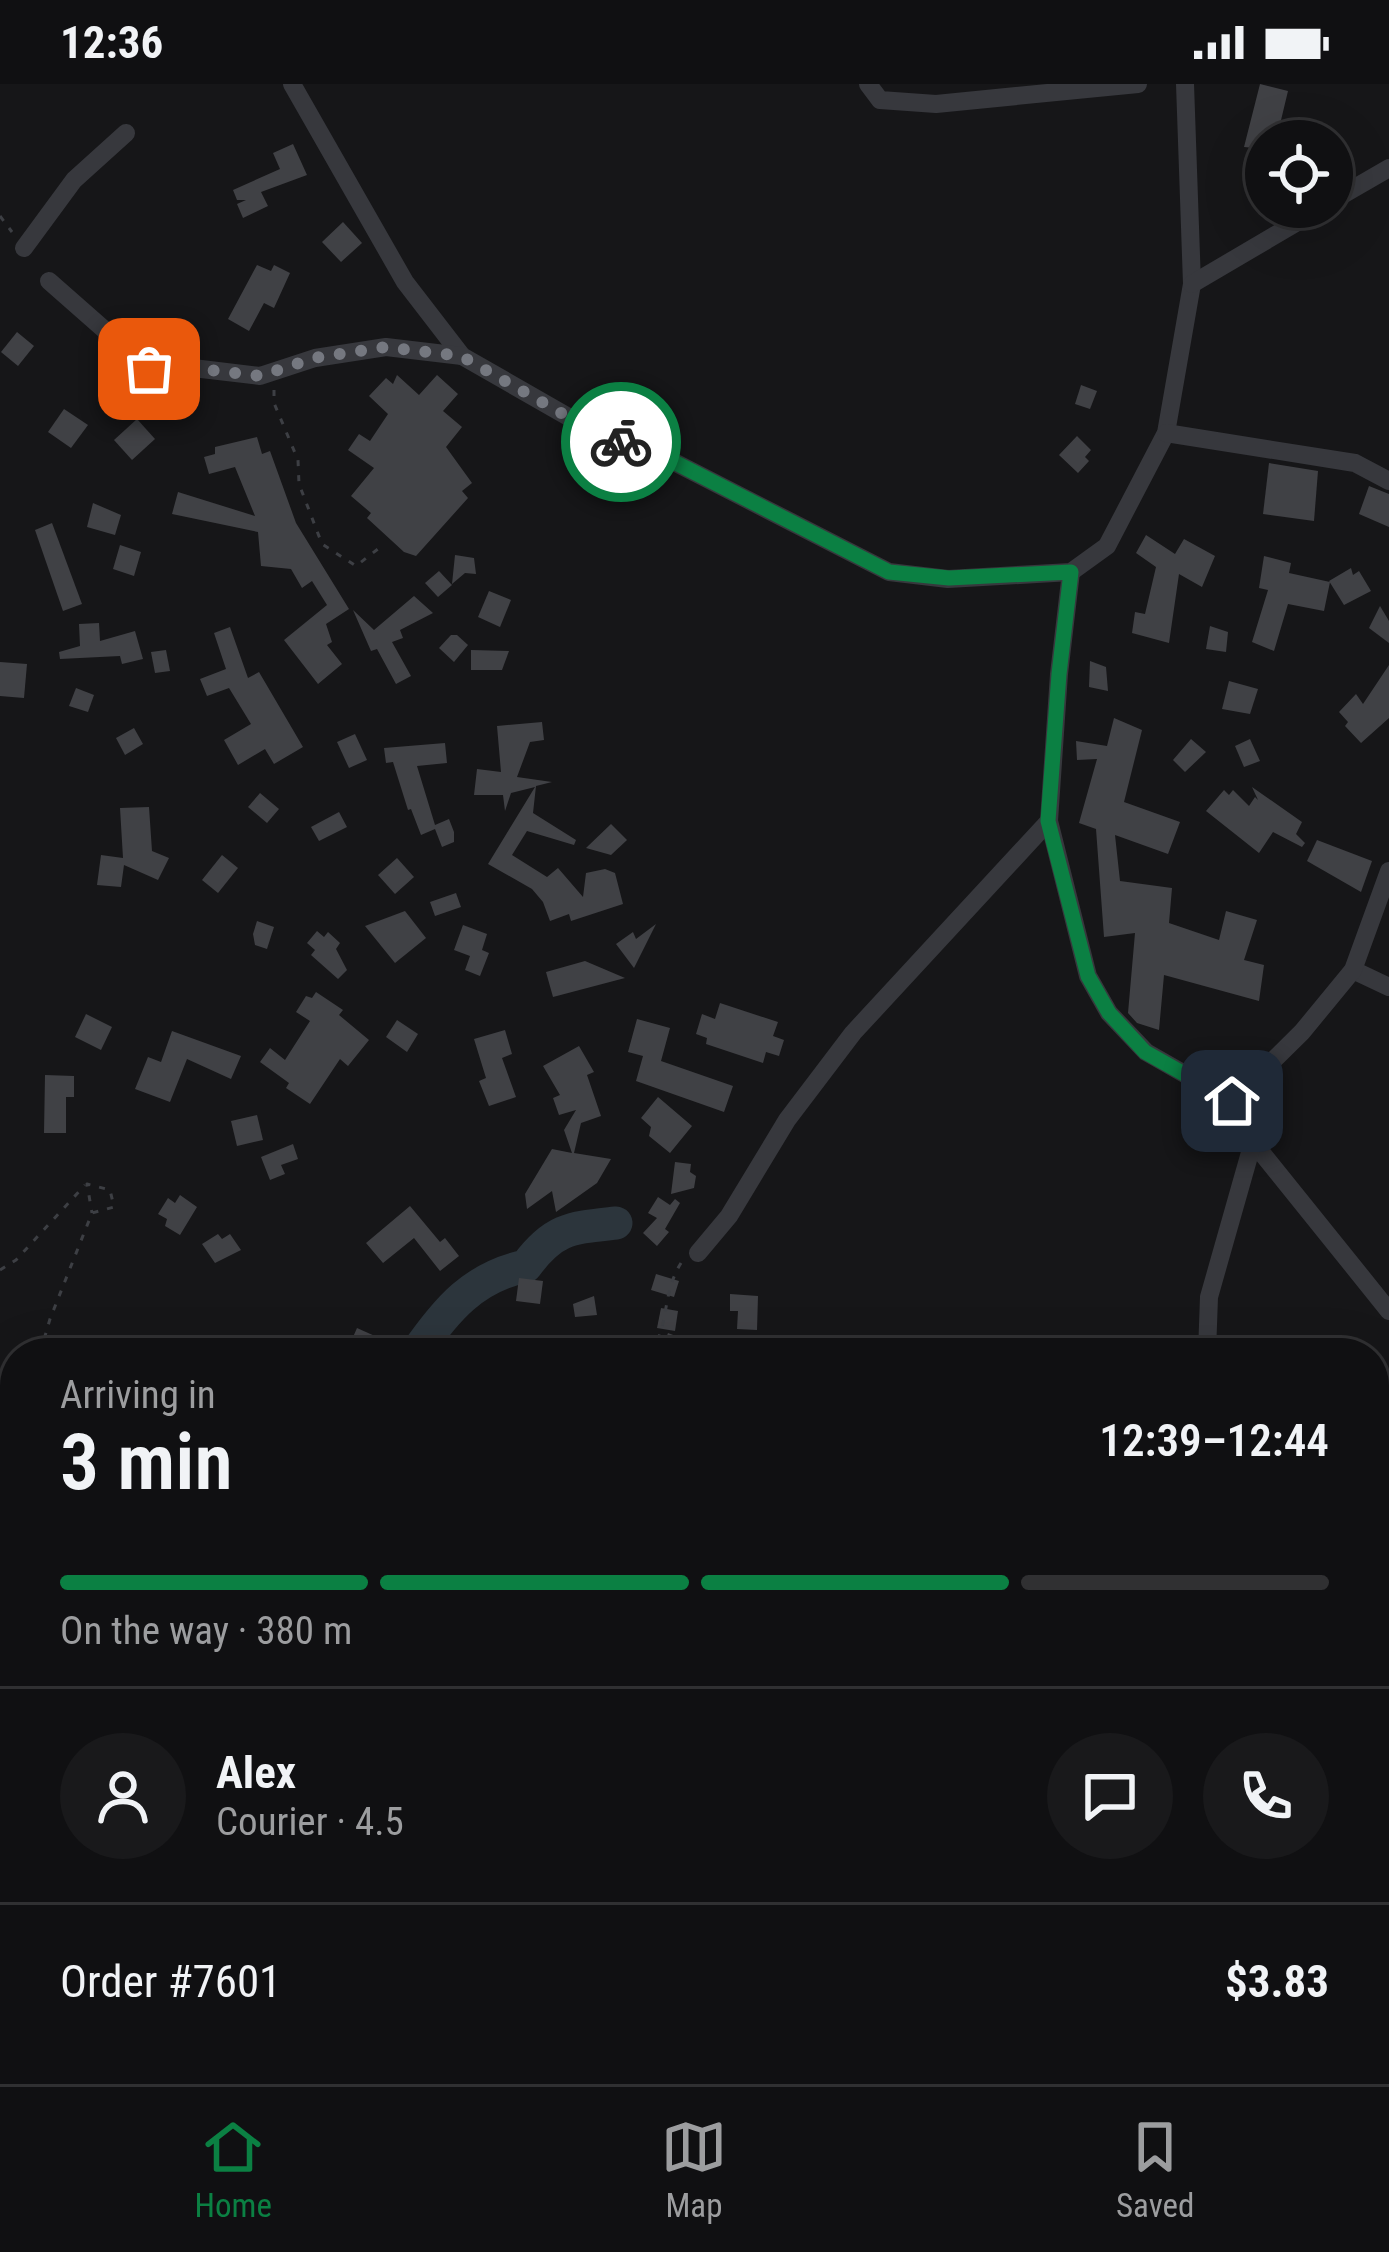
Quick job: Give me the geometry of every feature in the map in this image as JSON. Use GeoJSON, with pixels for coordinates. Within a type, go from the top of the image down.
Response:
{"type":"FeatureCollection","features":[{"type":"Feature","properties":{"kind":"street"},"geometry":{"type":"LineString","coordinates":[[292,84],[405,282],[461,356]]}},
{"type":"Feature","properties":{"kind":"street"},"geometry":{"type":"LineString","coordinates":[[868,84],[880,100],[936,104],[1138,84]]}},
{"type":"Feature","properties":{"kind":"street"},"geometry":{"type":"LineString","coordinates":[[50,281],[149,369],[193,368],[260,376],[314,358],[386,347],[461,356],[593,431],[674,462],[889,572],[949,578],[1071,572],[1107,546],[1166,434],[1192,284],[1185,84]]}},
{"type":"Feature","properties":{"kind":"street"},"geometry":{"type":"LineString","coordinates":[[24,248],[74,180],[126,133]]}},
{"type":"Feature","properties":{"kind":"street"},"geometry":{"type":"LineString","coordinates":[[1353,189],[1389,168]]}},
{"type":"Feature","properties":{"kind":"street"},"geometry":{"type":"LineString","coordinates":[[1192,284],[1287,228]]}},
{"type":"Feature","properties":{"kind":"street"},"geometry":{"type":"LineString","coordinates":[[1166,434],[1355,463],[1389,481]]}},
{"type":"Feature","properties":{"kind":"street"},"geometry":{"type":"LineString","coordinates":[[1071,572],[1048,821],[1088,976],[1109,1013],[1145,1052],[1232,1101],[1253,1142],[1389,1311]]}},
{"type":"Feature","properties":{"kind":"street"},"geometry":{"type":"LineString","coordinates":[[698,1253],[729,1216],[788,1120],[853,1033],[1048,821]]}},
{"type":"Feature","properties":{"kind":"street"},"geometry":{"type":"LineString","coordinates":[[1232,1101],[1302,1032],[1353,970],[1389,871]]}},
{"type":"Feature","properties":{"kind":"street"},"geometry":{"type":"LineString","coordinates":[[1353,970],[1389,987]]}},
{"type":"Feature","properties":{"kind":"street"},"geometry":{"type":"LineString","coordinates":[[1208,1338],[1209,1297],[1253,1142]]}},
{"type":"Feature","properties":{"kind":"path"},"geometry":{"type":"LineString","coordinates":[[275,371],[274,403],[298,460],[299,484],[322,544],[356,566],[383,544]]}},
{"type":"Feature","properties":{"kind":"path"},"geometry":{"type":"LineString","coordinates":[[87,1184],[110,1190],[114,1207],[92,1213]]}},
{"type":"Feature","properties":{"kind":"path"},"geometry":{"type":"LineString","coordinates":[[46,1338],[92,1213],[87,1184]]}},
{"type":"Feature","properties":{"kind":"path"},"geometry":{"type":"LineString","coordinates":[[0,1270],[16,1260],[87,1184]]}},
{"type":"Feature","properties":{"kind":"path"},"geometry":{"type":"LineString","coordinates":[[661,1338],[666,1293],[679,1264],[698,1253]]}},
{"type":"Feature","properties":{"kind":"building"},"geometry":{"type":"Polygon","coordinates":[[[1260,84],[1288,91],[1281,120],[1251,120],[1260,84]]]}},
{"type":"Feature","properties":{"kind":"building"},"geometry":{"type":"Polygon","coordinates":[[[293,144],[307,175],[261,192],[268,206],[243,218],[237,204],[246,200],[237,200],[233,190],[280,169],[273,153],[293,144]]]}},
{"type":"Feature","properties":{"kind":"building"},"geometry":{"type":"Polygon","coordinates":[[[343,222],[362,243],[341,262],[322,242],[343,222]]]}},
{"type":"Feature","properties":{"kind":"building"},"geometry":{"type":"Polygon","coordinates":[[[257,265],[271,271],[274,265],[290,273],[274,308],[264,303],[249,331],[228,319],[257,265]]]}},
{"type":"Feature","properties":{"kind":"building"},"geometry":{"type":"Polygon","coordinates":[[[17,332],[34,346],[18,366],[1,352],[17,332]]]}},
{"type":"Feature","properties":{"kind":"building"},"geometry":{"type":"Polygon","coordinates":[[[397,375],[419,395],[437,375],[458,394],[443,411],[462,427],[446,447],[472,483],[462,491],[468,498],[416,556],[404,552],[367,518],[371,513],[351,496],[374,468],[348,450],[359,434],[370,441],[388,414],[369,396],[386,378],[393,384],[397,375]]]}},
{"type":"Feature","properties":{"kind":"building"},"geometry":{"type":"Polygon","coordinates":[[[124,378],[142,393],[120,420],[101,405],[124,378]]]}},
{"type":"Feature","properties":{"kind":"building"},"geometry":{"type":"Polygon","coordinates":[[[1081,385],[1097,391],[1090,409],[1075,404],[1081,385]]]}},
{"type":"Feature","properties":{"kind":"building"},"geometry":{"type":"Polygon","coordinates":[[[64,409],[88,425],[71,448],[48,432],[64,409]]]}},
{"type":"Feature","properties":{"kind":"building"},"geometry":{"type":"Polygon","coordinates":[[[137,419],[155,439],[132,460],[114,440],[137,419]]]}},
{"type":"Feature","properties":{"kind":"building"},"geometry":{"type":"Polygon","coordinates":[[[1077,436],[1091,450],[1085,457],[1089,461],[1078,473],[1059,455],[1077,436]]]}},
{"type":"Feature","properties":{"kind":"building"},"geometry":{"type":"Polygon","coordinates":[[[257,437],[262,454],[270,451],[296,523],[349,609],[326,624],[332,642],[327,645],[342,664],[318,684],[284,640],[327,605],[312,581],[302,588],[291,569],[261,566],[258,532],[172,514],[178,492],[255,516],[235,467],[209,474],[204,457],[215,454],[215,447],[257,437]]]}},
{"type":"Feature","properties":{"kind":"building"},"geometry":{"type":"Polygon","coordinates":[[[1269,463],[1318,471],[1314,521],[1263,514],[1269,463]]]}},
{"type":"Feature","properties":{"kind":"building"},"geometry":{"type":"Polygon","coordinates":[[[1369,486],[1389,494],[1389,527],[1359,514],[1369,486]]]}},
{"type":"Feature","properties":{"kind":"building"},"geometry":{"type":"Polygon","coordinates":[[[93,503],[121,515],[115,535],[87,527],[93,503]]]}},
{"type":"Feature","properties":{"kind":"building"},"geometry":{"type":"Polygon","coordinates":[[[52,523],[82,604],[63,611],[35,530],[52,523]]]}},
{"type":"Feature","properties":{"kind":"building"},"geometry":{"type":"Polygon","coordinates":[[[1146,535],[1175,554],[1184,539],[1215,556],[1202,587],[1179,574],[1169,643],[1132,633],[1135,612],[1145,614],[1156,567],[1136,553],[1146,535]]]}},
{"type":"Feature","properties":{"kind":"building"},"geometry":{"type":"Polygon","coordinates":[[[120,545],[141,552],[134,576],[113,569],[120,545]]]}},
{"type":"Feature","properties":{"kind":"building"},"geometry":{"type":"Polygon","coordinates":[[[455,555],[474,558],[476,574],[465,573],[452,584],[455,555]]]}},
{"type":"Feature","properties":{"kind":"building"},"geometry":{"type":"Polygon","coordinates":[[[1264,556],[1291,563],[1289,573],[1330,582],[1324,611],[1288,604],[1274,651],[1252,642],[1268,590],[1259,588],[1264,556]]]}},
{"type":"Feature","properties":{"kind":"building"},"geometry":{"type":"Polygon","coordinates":[[[1351,568],[1353,575],[1359,571],[1371,591],[1344,605],[1329,581],[1351,568]]]}},
{"type":"Feature","properties":{"kind":"building"},"geometry":{"type":"Polygon","coordinates":[[[439,571],[452,585],[438,597],[425,583],[439,571]]]}},
{"type":"Feature","properties":{"kind":"building"},"geometry":{"type":"Polygon","coordinates":[[[489,591],[511,600],[500,627],[478,617],[489,591]]]}},
{"type":"Feature","properties":{"kind":"building"},"geometry":{"type":"Polygon","coordinates":[[[414,596],[433,613],[400,630],[403,638],[392,642],[411,676],[396,684],[377,649],[371,651],[353,610],[374,630],[414,596]]]}},
{"type":"Feature","properties":{"kind":"building"},"geometry":{"type":"Polygon","coordinates":[[[1380,606],[1389,621],[1389,643],[1369,628],[1380,606]]]}},
{"type":"Feature","properties":{"kind":"building"},"geometry":{"type":"Polygon","coordinates":[[[99,623],[100,641],[135,631],[143,659],[122,664],[120,656],[60,659],[59,652],[80,646],[79,624],[99,623]]]}},
{"type":"Feature","properties":{"kind":"building"},"geometry":{"type":"Polygon","coordinates":[[[1210,626],[1228,632],[1226,652],[1206,649],[1210,626]]]}},
{"type":"Feature","properties":{"kind":"building"},"geometry":{"type":"Polygon","coordinates":[[[230,627],[248,678],[259,672],[303,747],[274,764],[265,749],[238,765],[224,740],[251,724],[229,688],[207,696],[200,679],[226,669],[214,633],[230,627]]]}},
{"type":"Feature","properties":{"kind":"building"},"geometry":{"type":"Polygon","coordinates":[[[451,635],[468,645],[454,662],[439,648],[451,635]]]}},
{"type":"Feature","properties":{"kind":"building"},"geometry":{"type":"Polygon","coordinates":[[[166,650],[170,671],[155,673],[151,652],[166,650]]]}},
{"type":"Feature","properties":{"kind":"building"},"geometry":{"type":"Polygon","coordinates":[[[471,650],[509,651],[502,670],[471,670],[471,650]]]}},
{"type":"Feature","properties":{"kind":"building"},"geometry":{"type":"Polygon","coordinates":[[[1090,661],[1106,667],[1108,691],[1089,687],[1090,661]]]}},
{"type":"Feature","properties":{"kind":"building"},"geometry":{"type":"Polygon","coordinates":[[[0,662],[27,664],[24,698],[0,696],[0,662]]]}},
{"type":"Feature","properties":{"kind":"building"},"geometry":{"type":"Polygon","coordinates":[[[1389,665],[1389,718],[1361,743],[1339,712],[1356,694],[1363,704],[1389,665]]]}},
{"type":"Feature","properties":{"kind":"building"},"geometry":{"type":"Polygon","coordinates":[[[1229,681],[1258,689],[1250,714],[1222,709],[1229,681]]]}},
{"type":"Feature","properties":{"kind":"building"},"geometry":{"type":"Polygon","coordinates":[[[76,688],[94,695],[88,712],[69,706],[76,688]]]}},
{"type":"Feature","properties":{"kind":"building"},"geometry":{"type":"Polygon","coordinates":[[[1114,718],[1142,730],[1124,802],[1180,822],[1168,854],[1115,835],[1120,881],[1172,888],[1169,923],[1219,940],[1226,911],[1257,920],[1244,960],[1264,965],[1259,1001],[1164,975],[1159,1030],[1137,1023],[1128,1013],[1135,933],[1104,937],[1096,829],[1079,823],[1097,759],[1077,760],[1076,741],[1107,746],[1114,718]]]}},
{"type":"Feature","properties":{"kind":"building"},"geometry":{"type":"Polygon","coordinates":[[[542,722],[544,740],[530,742],[517,777],[552,782],[536,786],[533,813],[576,840],[574,845],[527,831],[512,855],[547,877],[558,868],[583,897],[586,873],[605,869],[615,873],[623,904],[571,921],[569,914],[550,921],[532,889],[488,864],[535,787],[511,793],[505,811],[503,795],[474,795],[477,769],[501,772],[497,726],[542,722]]]}},
{"type":"Feature","properties":{"kind":"building"},"geometry":{"type":"Polygon","coordinates":[[[134,728],[143,744],[125,755],[116,738],[134,728]]]}},
{"type":"Feature","properties":{"kind":"building"},"geometry":{"type":"Polygon","coordinates":[[[355,734],[367,760],[349,768],[337,742],[355,734]]]}},
{"type":"Feature","properties":{"kind":"building"},"geometry":{"type":"Polygon","coordinates":[[[1191,739],[1206,752],[1185,772],[1173,760],[1191,739]]]}},
{"type":"Feature","properties":{"kind":"building"},"geometry":{"type":"Polygon","coordinates":[[[1250,739],[1260,761],[1244,767],[1235,746],[1250,739]]]}},
{"type":"Feature","properties":{"kind":"building"},"geometry":{"type":"Polygon","coordinates":[[[445,743],[447,763],[417,766],[435,825],[449,819],[454,832],[454,842],[442,847],[435,829],[421,835],[393,762],[386,763],[384,748],[445,743]]]}},
{"type":"Feature","properties":{"kind":"building"},"geometry":{"type":"Polygon","coordinates":[[[1252,787],[1302,822],[1296,834],[1305,843],[1302,847],[1273,832],[1259,853],[1206,811],[1224,790],[1229,795],[1233,790],[1249,806],[1255,797],[1258,800],[1252,787]]]}},
{"type":"Feature","properties":{"kind":"building"},"geometry":{"type":"Polygon","coordinates":[[[260,793],[279,809],[267,823],[248,807],[260,793]]]}},
{"type":"Feature","properties":{"kind":"building"},"geometry":{"type":"Polygon","coordinates":[[[149,807],[152,851],[169,858],[158,880],[124,865],[121,887],[97,885],[101,855],[123,858],[120,808],[149,807]]]}},
{"type":"Feature","properties":{"kind":"building"},"geometry":{"type":"Polygon","coordinates":[[[339,812],[347,827],[319,841],[311,827],[339,812]]]}},
{"type":"Feature","properties":{"kind":"building"},"geometry":{"type":"Polygon","coordinates":[[[611,824],[627,840],[611,855],[586,848],[611,824]]]}},
{"type":"Feature","properties":{"kind":"building"},"geometry":{"type":"Polygon","coordinates":[[[1317,840],[1372,861],[1361,892],[1307,861],[1317,840]]]}},
{"type":"Feature","properties":{"kind":"building"},"geometry":{"type":"Polygon","coordinates":[[[222,855],[238,868],[218,893],[202,880],[222,855]]]}},
{"type":"Feature","properties":{"kind":"building"},"geometry":{"type":"Polygon","coordinates":[[[397,858],[414,877],[395,894],[378,875],[397,858]]]}},
{"type":"Feature","properties":{"kind":"building"},"geometry":{"type":"Polygon","coordinates":[[[456,893],[461,907],[435,916],[430,902],[456,893]]]}},
{"type":"Feature","properties":{"kind":"building"},"geometry":{"type":"Polygon","coordinates":[[[405,911],[426,938],[395,963],[365,926],[405,911]]]}},
{"type":"Feature","properties":{"kind":"building"},"geometry":{"type":"Polygon","coordinates":[[[257,921],[274,927],[267,949],[255,945],[257,921]]]}},
{"type":"Feature","properties":{"kind":"building"},"geometry":{"type":"Polygon","coordinates":[[[656,924],[634,968],[616,944],[633,932],[636,939],[656,924]]]}},
{"type":"Feature","properties":{"kind":"building"},"geometry":{"type":"Polygon","coordinates":[[[463,925],[487,934],[482,950],[489,953],[480,976],[465,970],[470,956],[454,950],[463,925]]]}},
{"type":"Feature","properties":{"kind":"building"},"geometry":{"type":"Polygon","coordinates":[[[317,931],[324,937],[328,932],[340,943],[336,949],[347,970],[338,979],[311,955],[315,950],[307,943],[317,931]]]}},
{"type":"Feature","properties":{"kind":"building"},"geometry":{"type":"Polygon","coordinates":[[[585,961],[625,978],[553,997],[546,972],[585,961]]]}},
{"type":"Feature","properties":{"kind":"building"},"geometry":{"type":"Polygon","coordinates":[[[316,992],[343,1010],[339,1015],[369,1040],[348,1066],[340,1059],[310,1104],[260,1062],[270,1048],[285,1060],[310,1021],[296,1012],[306,996],[312,998],[316,992]]]}},
{"type":"Feature","properties":{"kind":"building"},"geometry":{"type":"Polygon","coordinates":[[[720,1003],[778,1022],[773,1036],[784,1040],[779,1056],[766,1052],[763,1063],[706,1044],[707,1038],[696,1034],[702,1014],[715,1019],[720,1003]]]}},
{"type":"Feature","properties":{"kind":"building"},"geometry":{"type":"Polygon","coordinates":[[[86,1014],[112,1027],[101,1050],[75,1037],[86,1014]]]}},
{"type":"Feature","properties":{"kind":"building"},"geometry":{"type":"Polygon","coordinates":[[[637,1019],[670,1028],[661,1061],[733,1086],[724,1112],[636,1081],[643,1056],[628,1052],[637,1019]]]}},
{"type":"Feature","properties":{"kind":"building"},"geometry":{"type":"Polygon","coordinates":[[[397,1020],[418,1034],[407,1052],[386,1037],[397,1020]]]}},
{"type":"Feature","properties":{"kind":"building"},"geometry":{"type":"Polygon","coordinates":[[[505,1030],[512,1054],[502,1058],[516,1097],[489,1106],[479,1081],[486,1078],[474,1039],[505,1030]]]}},
{"type":"Feature","properties":{"kind":"building"},"geometry":{"type":"Polygon","coordinates":[[[172,1031],[241,1056],[231,1079],[187,1059],[170,1102],[135,1089],[148,1057],[161,1062],[172,1031]]]}},
{"type":"Feature","properties":{"kind":"building"},"geometry":{"type":"Polygon","coordinates":[[[579,1046],[594,1072],[587,1075],[601,1116],[581,1123],[574,1153],[611,1159],[597,1183],[556,1212],[552,1191],[527,1209],[525,1194],[552,1149],[572,1153],[564,1130],[576,1110],[559,1115],[553,1098],[560,1095],[543,1066],[579,1046]]]}},
{"type":"Feature","properties":{"kind":"building"},"geometry":{"type":"Polygon","coordinates":[[[45,1075],[74,1076],[74,1097],[66,1097],[66,1133],[44,1133],[45,1075]]]}},
{"type":"Feature","properties":{"kind":"building"},"geometry":{"type":"Polygon","coordinates":[[[658,1097],[692,1126],[670,1153],[649,1136],[651,1127],[641,1118],[658,1097]]]}},
{"type":"Feature","properties":{"kind":"building"},"geometry":{"type":"Polygon","coordinates":[[[257,1115],[263,1140],[237,1146],[231,1121],[257,1115]]]}},
{"type":"Feature","properties":{"kind":"building"},"geometry":{"type":"Polygon","coordinates":[[[293,1144],[298,1159],[281,1165],[285,1174],[270,1180],[261,1157],[293,1144]]]}},
{"type":"Feature","properties":{"kind":"building"},"geometry":{"type":"Polygon","coordinates":[[[675,1162],[691,1164],[690,1172],[696,1176],[694,1188],[671,1194],[675,1162]]]}},
{"type":"Feature","properties":{"kind":"building"},"geometry":{"type":"Polygon","coordinates":[[[180,1195],[197,1207],[180,1235],[165,1226],[167,1219],[158,1214],[168,1198],[175,1203],[180,1195]]]}},
{"type":"Feature","properties":{"kind":"building"},"geometry":{"type":"Polygon","coordinates":[[[658,1197],[670,1205],[675,1199],[680,1203],[665,1229],[669,1232],[657,1246],[643,1233],[657,1218],[648,1213],[658,1197]]]}},
{"type":"Feature","properties":{"kind":"building"},"geometry":{"type":"Polygon","coordinates":[[[410,1206],[440,1242],[445,1238],[459,1256],[440,1271],[414,1238],[383,1263],[366,1243],[410,1206]]]}},
{"type":"Feature","properties":{"kind":"building"},"geometry":{"type":"Polygon","coordinates":[[[218,1234],[222,1239],[230,1234],[241,1250],[215,1263],[202,1244],[218,1234]]]}},
{"type":"Feature","properties":{"kind":"building"},"geometry":{"type":"Polygon","coordinates":[[[656,1274],[679,1281],[674,1297],[651,1290],[656,1274]]]}},
{"type":"Feature","properties":{"kind":"building"},"geometry":{"type":"Polygon","coordinates":[[[519,1278],[543,1281],[540,1304],[516,1301],[519,1278]]]}},
{"type":"Feature","properties":{"kind":"building"},"geometry":{"type":"Polygon","coordinates":[[[730,1294],[758,1296],[757,1330],[737,1329],[738,1311],[730,1311],[730,1294]]]}},
{"type":"Feature","properties":{"kind":"building"},"geometry":{"type":"Polygon","coordinates":[[[594,1296],[597,1315],[575,1317],[573,1304],[594,1296]]]}},
{"type":"Feature","properties":{"kind":"building"},"geometry":{"type":"Polygon","coordinates":[[[661,1308],[678,1311],[675,1331],[657,1328],[661,1308]]]}},
{"type":"Feature","properties":{"kind":"building"},"geometry":{"type":"Polygon","coordinates":[[[357,1328],[379,1338],[353,1338],[357,1328]]]}},
{"type":"Feature","properties":{"kind":"waterway"},"geometry":{"type":"LineString","coordinates":[[427,1338],[462,1298],[491,1278],[526,1266],[555,1237],[616,1223]]}},
{"type":"Feature","properties":{"kind":"way so far"},"geometry":{"type":"LineString","coordinates":[[149,369],[193,368],[260,376],[314,358],[386,347],[461,356],[621,442]]}},
{"type":"Feature","properties":{"kind":"route"},"geometry":{"type":"LineString","coordinates":[[621,442],[674,462],[889,572],[949,578],[1071,572],[1048,821],[1088,976],[1109,1013],[1145,1052],[1232,1101]]}}]}
